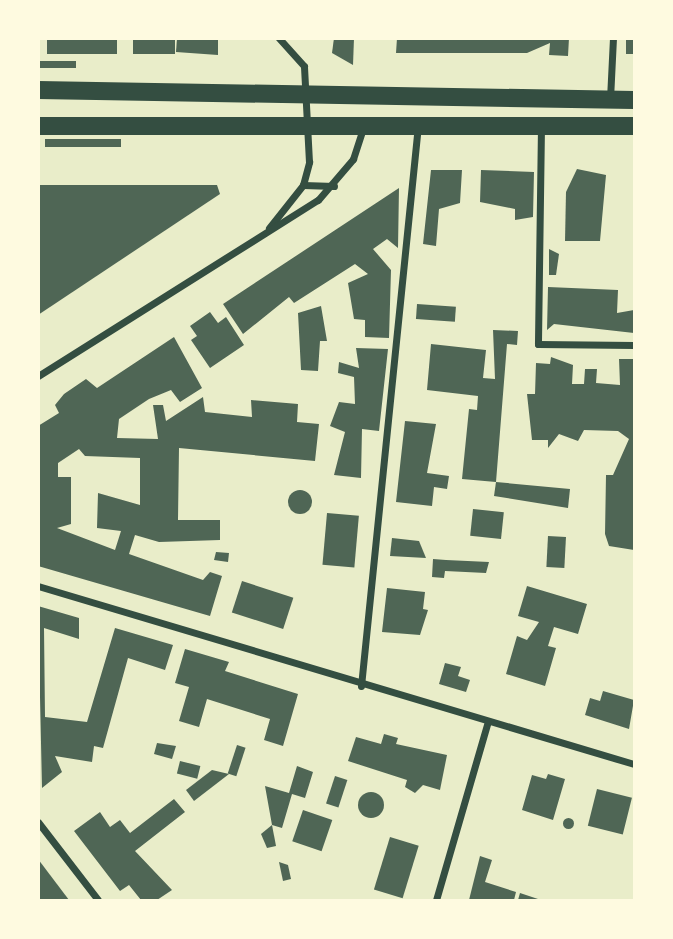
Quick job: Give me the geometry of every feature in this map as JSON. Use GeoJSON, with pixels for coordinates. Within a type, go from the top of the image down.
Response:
{"type":"FeatureCollection","features":[{"type":"Feature","properties":{"kind":"main road"},"geometry":{"type":"LineString","coordinates":[[38,90],[635,100]]}},
{"type":"Feature","properties":{"kind":"main road"},"geometry":{"type":"LineString","coordinates":[[38,126],[635,126]]}},
{"type":"Feature","properties":{"kind":"street"},"geometry":{"type":"LineString","coordinates":[[267,231],[303,185],[308,125],[304,66],[279,38]]}},
{"type":"Feature","properties":{"kind":"street"},"geometry":{"type":"LineString","coordinates":[[610,100],[612,38]]}},
{"type":"Feature","properties":{"kind":"street"},"geometry":{"type":"LineString","coordinates":[[38,376],[334,186],[364,124]]}},
{"type":"Feature","properties":{"kind":"street"},"geometry":{"type":"LineString","coordinates":[[361,686],[418,125]]}},
{"type":"Feature","properties":{"kind":"street"},"geometry":{"type":"LineString","coordinates":[[541,125],[538,344],[635,345]]}},
{"type":"Feature","properties":{"kind":"street"},"geometry":{"type":"LineString","coordinates":[[303,185],[334,186]]}},
{"type":"Feature","properties":{"kind":"street"},"geometry":{"type":"LineString","coordinates":[[38,586],[361,686],[635,764]]}},
{"type":"Feature","properties":{"kind":"street"},"geometry":{"type":"LineString","coordinates":[[436,901],[488,720]]}},
{"type":"Feature","properties":{"kind":"street"},"geometry":{"type":"LineString","coordinates":[[38,822],[98,901]]}},
{"type":"Feature","properties":{"kind":"building"},"geometry":{"type":"Polygon","coordinates":[[[47,38],[117,38],[117,54],[47,54],[47,38]]]}},
{"type":"Feature","properties":{"kind":"building"},"geometry":{"type":"Polygon","coordinates":[[[133,38],[175,38],[175,54],[133,54],[133,38]]]}},
{"type":"Feature","properties":{"kind":"building"},"geometry":{"type":"Polygon","coordinates":[[[177,38],[218,38],[218,55],[176,52],[177,38]]]}},
{"type":"Feature","properties":{"kind":"building"},"geometry":{"type":"Polygon","coordinates":[[[334,38],[354,38],[353,65],[332,53],[334,38]]]}},
{"type":"Feature","properties":{"kind":"building"},"geometry":{"type":"Polygon","coordinates":[[[397,38],[569,38],[568,56],[549,55],[550,43],[527,53],[396,53],[397,38]]]}},
{"type":"Feature","properties":{"kind":"building"},"geometry":{"type":"Polygon","coordinates":[[[626,38],[634,38],[634,54],[626,54],[626,38]]]}},
{"type":"Feature","properties":{"kind":"building"},"geometry":{"type":"Polygon","coordinates":[[[38,61],[76,61],[76,68],[38,68],[38,61]]]}},
{"type":"Feature","properties":{"kind":"building"},"geometry":{"type":"Polygon","coordinates":[[[45,139],[121,139],[121,147],[45,147],[45,139]]]}},
{"type":"Feature","properties":{"kind":"building"},"geometry":{"type":"Polygon","coordinates":[[[577,169],[606,175],[600,241],[565,241],[566,192],[577,169]]]}},
{"type":"Feature","properties":{"kind":"building"},"geometry":{"type":"Polygon","coordinates":[[[431,170],[462,170],[460,203],[439,209],[436,246],[423,244],[431,170]]]}},
{"type":"Feature","properties":{"kind":"building"},"geometry":{"type":"Polygon","coordinates":[[[481,170],[534,172],[533,217],[515,220],[515,209],[480,202],[481,170]]]}},
{"type":"Feature","properties":{"kind":"building"},"geometry":{"type":"Polygon","coordinates":[[[38,185],[217,185],[220,194],[38,315],[38,185]]]}},
{"type":"Feature","properties":{"kind":"building"},"geometry":{"type":"Polygon","coordinates":[[[399,188],[398,248],[387,239],[373,249],[391,270],[389,338],[365,337],[365,320],[354,319],[348,283],[368,274],[355,264],[294,303],[289,297],[243,334],[223,304],[399,188]]]}},
{"type":"Feature","properties":{"kind":"building"},"geometry":{"type":"Polygon","coordinates":[[[549,249],[559,254],[556,275],[549,275],[549,249]]]}},
{"type":"Feature","properties":{"kind":"building"},"geometry":{"type":"Polygon","coordinates":[[[548,287],[618,290],[617,313],[634,310],[634,333],[554,324],[547,330],[548,287]]]}},
{"type":"Feature","properties":{"kind":"building"},"geometry":{"type":"Polygon","coordinates":[[[417,304],[456,307],[455,322],[416,319],[417,304]]]}},
{"type":"Feature","properties":{"kind":"building"},"geometry":{"type":"Polygon","coordinates":[[[321,306],[327,341],[320,341],[318,371],[301,370],[298,313],[321,306]]]}},
{"type":"Feature","properties":{"kind":"building"},"geometry":{"type":"Polygon","coordinates":[[[210,312],[218,323],[226,317],[244,345],[210,368],[191,340],[197,336],[190,326],[210,312]]]}},
{"type":"Feature","properties":{"kind":"building"},"geometry":{"type":"Polygon","coordinates":[[[493,330],[518,331],[517,345],[507,344],[496,482],[462,479],[469,409],[477,410],[478,396],[427,390],[431,344],[486,350],[483,378],[495,379],[493,330]]]}},
{"type":"Feature","properties":{"kind":"building"},"geometry":{"type":"Polygon","coordinates":[[[174,337],[202,388],[180,402],[171,390],[149,399],[119,419],[117,438],[158,439],[153,405],[163,405],[166,421],[203,397],[205,412],[252,417],[251,400],[298,404],[297,422],[319,424],[315,461],[179,448],[178,520],[220,520],[220,540],[159,542],[135,535],[129,554],[203,580],[210,572],[222,576],[210,616],[38,566],[38,426],[59,413],[55,405],[64,394],[86,379],[97,388],[174,337]],[[79,449],[58,463],[58,477],[71,477],[71,524],[57,528],[115,550],[121,531],[97,528],[98,493],[140,505],[140,458],[85,456],[79,449]]]}},
{"type":"Feature","properties":{"kind":"building"},"geometry":{"type":"Polygon","coordinates":[[[356,348],[388,349],[379,431],[362,429],[361,478],[334,475],[345,432],[330,426],[339,402],[355,404],[354,377],[338,373],[339,362],[359,368],[356,348]]]}},
{"type":"Feature","properties":{"kind":"building"},"geometry":{"type":"Polygon","coordinates":[[[551,357],[573,365],[572,384],[584,384],[585,369],[597,369],[596,383],[620,385],[619,359],[634,359],[634,550],[609,546],[605,534],[606,475],[613,475],[629,439],[618,431],[584,430],[578,441],[559,434],[548,448],[548,440],[532,440],[527,394],[535,394],[536,363],[550,364],[551,357]]]}},
{"type":"Feature","properties":{"kind":"building"},"geometry":{"type":"Polygon","coordinates":[[[405,421],[436,424],[427,473],[449,476],[447,489],[434,487],[432,506],[396,502],[405,421]]]}},
{"type":"Feature","properties":{"kind":"building"},"geometry":{"type":"Polygon","coordinates":[[[496,482],[570,489],[568,508],[494,496],[496,482]]]}},
{"type":"Feature","properties":{"kind":"building"},"geometry":{"type":"Polygon","coordinates":[[[300,490],[308,494],[312,502],[308,510],[300,514],[292,510],[288,502],[292,494],[300,490]]]}},
{"type":"Feature","properties":{"kind":"building"},"geometry":{"type":"Polygon","coordinates":[[[473,509],[504,512],[501,539],[470,536],[473,509]]]}},
{"type":"Feature","properties":{"kind":"building"},"geometry":{"type":"Polygon","coordinates":[[[327,513],[359,516],[354,568],[322,565],[327,513]]]}},
{"type":"Feature","properties":{"kind":"building"},"geometry":{"type":"Polygon","coordinates":[[[548,536],[566,537],[564,568],[546,567],[548,536]]]}},
{"type":"Feature","properties":{"kind":"building"},"geometry":{"type":"Polygon","coordinates":[[[392,538],[419,541],[426,558],[390,556],[392,538]]]}},
{"type":"Feature","properties":{"kind":"building"},"geometry":{"type":"Polygon","coordinates":[[[216,552],[229,553],[228,562],[214,560],[216,552]]]}},
{"type":"Feature","properties":{"kind":"building"},"geometry":{"type":"Polygon","coordinates":[[[433,559],[489,562],[486,573],[445,571],[444,578],[432,577],[433,559]]]}},
{"type":"Feature","properties":{"kind":"building"},"geometry":{"type":"Polygon","coordinates":[[[242,581],[293,598],[283,629],[232,612],[242,581]]]}},
{"type":"Feature","properties":{"kind":"building"},"geometry":{"type":"Polygon","coordinates":[[[527,586],[587,604],[578,634],[554,627],[548,646],[556,648],[545,686],[506,674],[517,636],[527,640],[539,622],[518,616],[527,586]]]}},
{"type":"Feature","properties":{"kind":"building"},"geometry":{"type":"Polygon","coordinates":[[[387,588],[425,592],[423,609],[428,610],[420,635],[382,632],[387,588]]]}},
{"type":"Feature","properties":{"kind":"building"},"geometry":{"type":"Polygon","coordinates":[[[38,606],[79,618],[79,639],[44,628],[45,717],[87,722],[115,628],[173,645],[165,670],[128,658],[103,748],[94,746],[92,762],[55,756],[62,772],[42,788],[38,606]]]}},
{"type":"Feature","properties":{"kind":"building"},"geometry":{"type":"Polygon","coordinates":[[[185,649],[229,662],[225,671],[298,694],[283,746],[264,740],[270,719],[207,699],[199,727],[179,721],[189,687],[175,683],[185,649]]]}},
{"type":"Feature","properties":{"kind":"building"},"geometry":{"type":"Polygon","coordinates":[[[445,663],[461,667],[458,676],[470,680],[466,692],[439,684],[445,663]]]}},
{"type":"Feature","properties":{"kind":"building"},"geometry":{"type":"Polygon","coordinates":[[[603,691],[634,700],[629,729],[585,715],[590,698],[600,701],[603,691]]]}},
{"type":"Feature","properties":{"kind":"building"},"geometry":{"type":"Polygon","coordinates":[[[384,734],[398,738],[396,744],[447,755],[440,790],[423,785],[415,793],[405,787],[407,780],[348,761],[356,737],[381,744],[384,734]]]}},
{"type":"Feature","properties":{"kind":"building"},"geometry":{"type":"Polygon","coordinates":[[[157,743],[176,746],[172,759],[154,754],[157,743]]]}},
{"type":"Feature","properties":{"kind":"building"},"geometry":{"type":"Polygon","coordinates":[[[237,745],[246,748],[236,776],[228,774],[237,745]]]}},
{"type":"Feature","properties":{"kind":"building"},"geometry":{"type":"Polygon","coordinates":[[[180,761],[200,766],[197,779],[177,774],[180,761]]]}},
{"type":"Feature","properties":{"kind":"building"},"geometry":{"type":"Polygon","coordinates":[[[297,766],[313,772],[305,798],[292,794],[282,828],[272,825],[265,786],[289,793],[297,766]]]}},
{"type":"Feature","properties":{"kind":"building"},"geometry":{"type":"Polygon","coordinates":[[[212,770],[229,774],[194,801],[186,790],[212,770]]]}},
{"type":"Feature","properties":{"kind":"building"},"geometry":{"type":"Polygon","coordinates":[[[548,774],[565,779],[553,820],[522,810],[532,775],[546,779],[548,774]]]}},
{"type":"Feature","properties":{"kind":"building"},"geometry":{"type":"Polygon","coordinates":[[[335,776],[347,780],[338,808],[326,804],[335,776]]]}},
{"type":"Feature","properties":{"kind":"building"},"geometry":{"type":"Polygon","coordinates":[[[597,789],[632,798],[623,835],[588,826],[597,789]]]}},
{"type":"Feature","properties":{"kind":"building"},"geometry":{"type":"Polygon","coordinates":[[[371,792],[380,796],[384,805],[380,814],[371,818],[362,814],[358,805],[362,796],[371,792]]]}},
{"type":"Feature","properties":{"kind":"building"},"geometry":{"type":"Polygon","coordinates":[[[174,799],[185,812],[135,851],[172,890],[157,900],[141,900],[129,885],[120,891],[74,831],[100,812],[110,827],[120,820],[130,833],[174,799]]]}},
{"type":"Feature","properties":{"kind":"building"},"geometry":{"type":"Polygon","coordinates":[[[303,810],[332,820],[322,851],[292,841],[303,810]]]}},
{"type":"Feature","properties":{"kind":"building"},"geometry":{"type":"Polygon","coordinates":[[[568,818],[572,819],[572,827],[568,828],[564,827],[563,823],[564,819],[568,818]]]}},
{"type":"Feature","properties":{"kind":"building"},"geometry":{"type":"Polygon","coordinates":[[[272,825],[276,846],[267,848],[261,834],[272,825]]]}},
{"type":"Feature","properties":{"kind":"building"},"geometry":{"type":"Polygon","coordinates":[[[390,837],[419,846],[403,898],[374,890],[390,837]]]}},
{"type":"Feature","properties":{"kind":"building"},"geometry":{"type":"Polygon","coordinates":[[[480,856],[492,860],[485,882],[516,892],[514,900],[469,900],[480,856]]]}},
{"type":"Feature","properties":{"kind":"building"},"geometry":{"type":"Polygon","coordinates":[[[38,859],[69,900],[38,900],[38,859]]]}},
{"type":"Feature","properties":{"kind":"building"},"geometry":{"type":"Polygon","coordinates":[[[279,862],[288,865],[291,879],[283,881],[279,862]]]}},
{"type":"Feature","properties":{"kind":"building"},"geometry":{"type":"Polygon","coordinates":[[[520,893],[541,900],[518,900],[520,893]]]}}]}
